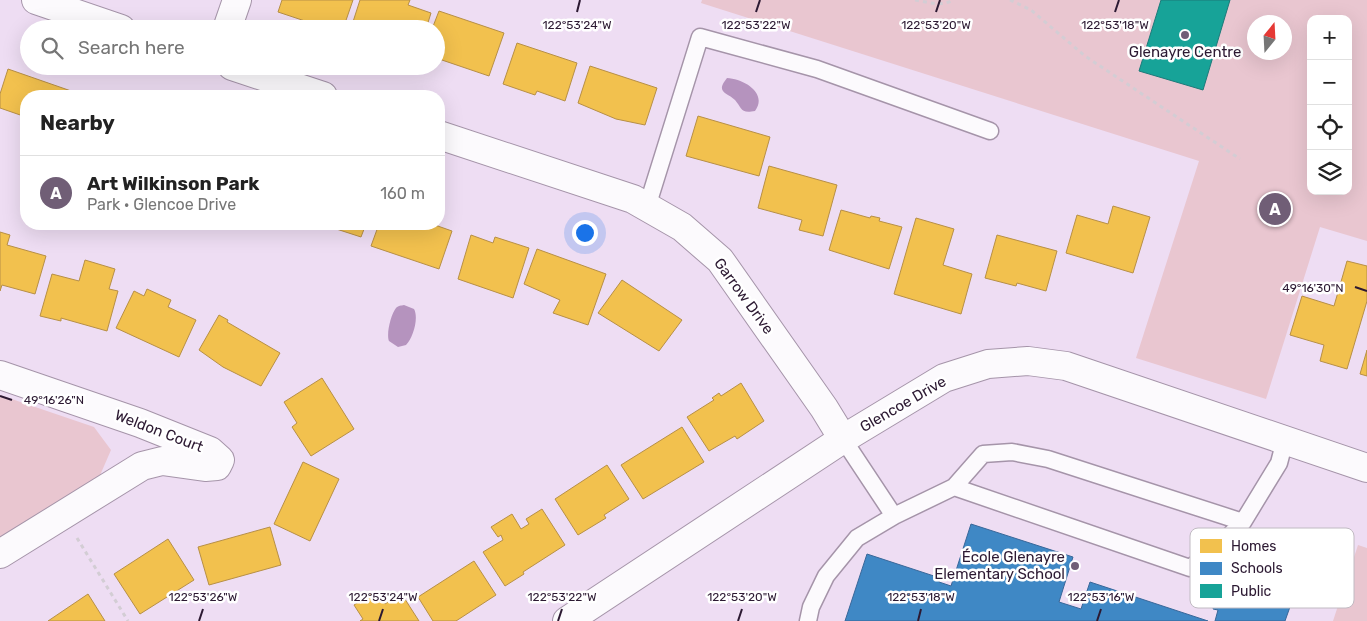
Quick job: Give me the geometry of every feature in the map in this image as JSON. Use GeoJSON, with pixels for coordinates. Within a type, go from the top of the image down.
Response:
{"type":"FeatureCollection","features":[{"type":"Feature","properties":{"kind":"street"},"geometry":{"type":"LineString","coordinates":[[36,0],[95,20]]}},
{"type":"Feature","properties":{"kind":"street"},"geometry":{"type":"LineString","coordinates":[[229,20],[236,0]]}},
{"type":"Feature","properties":{"kind":"street"},"geometry":{"type":"LineString","coordinates":[[259,75],[305,90]]}},
{"type":"Feature","properties":{"kind":"street","name":"Garrow Drive"},"geometry":{"type":"LineString","coordinates":[[445,137],[633,199],[682,227],[720,260],[824,408],[843,439]]}},
{"type":"Feature","properties":{"kind":"street","name":"Glencoe Drive"},"geometry":{"type":"LineString","coordinates":[[566,621],[843,439],[944,378],[988,364],[1028,361],[1066,366],[1367,468]]}},
{"type":"Feature","properties":{"kind":"street","name":"Weldon Court"},"geometry":{"type":"LineString","coordinates":[[0,375],[140,423],[210,451],[220,460],[217,466],[205,467],[162,461],[142,466],[0,554]]}},
{"type":"Feature","properties":{"kind":"lane"},"geometry":{"type":"LineString","coordinates":[[647,207],[700,37],[817,69],[990,130]]}},
{"type":"Feature","properties":{"kind":"lane"},"geometry":{"type":"LineString","coordinates":[[843,439],[894,516]]}},
{"type":"Feature","properties":{"kind":"lane"},"geometry":{"type":"LineString","coordinates":[[1237,528],[1243,522],[1279,464],[1285,440]]}},
{"type":"Feature","properties":{"kind":"lane"},"geometry":{"type":"LineString","coordinates":[[808,621],[811,607],[826,576],[857,538],[894,516],[954,487],[982,454],[1012,452],[1048,459],[1243,522]]}},
{"type":"Feature","properties":{"kind":"lane"},"geometry":{"type":"LineString","coordinates":[[954,487],[1190,568]]}},
{"type":"Feature","properties":{"kind":"path"},"geometry":{"type":"LineString","coordinates":[[915,0],[938,4],[953,0]]}},
{"type":"Feature","properties":{"kind":"path"},"geometry":{"type":"LineString","coordinates":[[1010,0],[1031,10],[1085,56],[1240,159]]}},
{"type":"Feature","properties":{"kind":"path"},"geometry":{"type":"LineString","coordinates":[[63,516],[128,621]]}},
{"type":"Feature","properties":{"kind":"shaded area"},"geometry":{"type":"Polygon","coordinates":[[[702,0],[1367,0],[1367,241],[1320,227],[1266,399],[1136,358],[1199,161],[701,3],[702,0]]]}},
{"type":"Feature","properties":{"kind":"shaded area"},"geometry":{"type":"Polygon","coordinates":[[[727,78],[740,81],[752,88],[758,98],[755,111],[744,111],[735,100],[724,92],[722,87],[727,78]]]}},
{"type":"Feature","properties":{"kind":"shaded area"},"geometry":{"type":"Polygon","coordinates":[[[404,305],[414,309],[416,322],[409,342],[398,347],[389,341],[389,329],[394,311],[398,306],[404,305]]]}},
{"type":"Feature","properties":{"kind":"shaded area"},"geometry":{"type":"Polygon","coordinates":[[[0,395],[94,427],[111,450],[98,480],[0,541],[0,395]]]}},
{"type":"Feature","properties":{"kind":"shaded area"},"geometry":{"type":"Polygon","coordinates":[[[1358,545],[1367,548],[1367,621],[1333,621],[1337,608],[1354,608],[1354,557],[1358,545]]]}},
{"type":"Feature","properties":{"kind":"building: Homes"},"geometry":{"type":"Polygon","coordinates":[[[282,0],[353,0],[346,20],[302,20],[278,12],[282,0]]]}},
{"type":"Feature","properties":{"kind":"building: Homes"},"geometry":{"type":"Polygon","coordinates":[[[360,0],[410,0],[408,5],[431,13],[429,20],[354,20],[360,0]]]}},
{"type":"Feature","properties":{"kind":"building: Homes"},"geometry":{"type":"Polygon","coordinates":[[[439,11],[504,33],[489,76],[445,61],[445,20],[436,20],[439,11]]]}},
{"type":"Feature","properties":{"kind":"building: Homes"},"geometry":{"type":"Polygon","coordinates":[[[517,43],[577,63],[565,101],[537,91],[535,95],[503,84],[517,43]]]}},
{"type":"Feature","properties":{"kind":"building: Homes"},"geometry":{"type":"Polygon","coordinates":[[[590,66],[657,88],[645,125],[616,119],[578,103],[590,66]]]}},
{"type":"Feature","properties":{"kind":"building: Homes"},"geometry":{"type":"Polygon","coordinates":[[[8,69],[20,73],[20,75],[25,75],[68,90],[20,90],[20,115],[0,108],[0,94],[8,69]]]}},
{"type":"Feature","properties":{"kind":"building: Homes"},"geometry":{"type":"Polygon","coordinates":[[[698,116],[770,137],[759,176],[686,156],[698,116]]]}},
{"type":"Feature","properties":{"kind":"building: Homes"},"geometry":{"type":"Polygon","coordinates":[[[769,166],[837,185],[823,236],[799,230],[802,220],[758,208],[769,166]]]}},
{"type":"Feature","properties":{"kind":"building: Homes"},"geometry":{"type":"Polygon","coordinates":[[[1113,206],[1150,217],[1133,273],[1066,253],[1077,215],[1108,224],[1113,206]]]}},
{"type":"Feature","properties":{"kind":"building: Homes"},"geometry":{"type":"Polygon","coordinates":[[[841,210],[870,218],[871,216],[880,218],[879,221],[902,227],[889,269],[829,250],[841,210]]]}},
{"type":"Feature","properties":{"kind":"building: Homes"},"geometry":{"type":"Polygon","coordinates":[[[916,218],[954,229],[943,265],[972,274],[961,314],[894,294],[916,218]]]}},
{"type":"Feature","properties":{"kind":"building: Homes"},"geometry":{"type":"Polygon","coordinates":[[[445,229],[452,231],[439,269],[371,246],[377,230],[445,229]]]}},
{"type":"Feature","properties":{"kind":"building: Homes"},"geometry":{"type":"Polygon","coordinates":[[[339,230],[364,230],[361,237],[339,230]]]}},
{"type":"Feature","properties":{"kind":"building: Homes"},"geometry":{"type":"Polygon","coordinates":[[[0,232],[10,235],[7,245],[46,256],[35,294],[2,285],[0,291],[0,232]]]}},
{"type":"Feature","properties":{"kind":"building: Homes"},"geometry":{"type":"Polygon","coordinates":[[[471,235],[493,243],[495,237],[529,248],[513,298],[458,279],[471,235]]]}},
{"type":"Feature","properties":{"kind":"building: Homes"},"geometry":{"type":"Polygon","coordinates":[[[997,235],[1057,251],[1046,291],[1017,283],[1016,286],[985,278],[997,235]]]}},
{"type":"Feature","properties":{"kind":"building: Homes"},"geometry":{"type":"Polygon","coordinates":[[[537,249],[606,274],[588,325],[553,313],[560,300],[524,284],[537,249]]]}},
{"type":"Feature","properties":{"kind":"building: Homes"},"geometry":{"type":"Polygon","coordinates":[[[85,260],[115,269],[109,289],[118,291],[107,331],[61,318],[61,321],[40,316],[52,274],[79,281],[85,260]]]}},
{"type":"Feature","properties":{"kind":"building: Homes"},"geometry":{"type":"Polygon","coordinates":[[[1347,261],[1367,266],[1367,301],[1347,369],[1320,361],[1324,345],[1290,335],[1302,296],[1334,306],[1347,261]]]}},
{"type":"Feature","properties":{"kind":"building: Homes"},"geometry":{"type":"Polygon","coordinates":[[[622,280],[682,320],[659,351],[598,313],[622,280]]]}},
{"type":"Feature","properties":{"kind":"building: Homes"},"geometry":{"type":"Polygon","coordinates":[[[147,289],[171,300],[168,307],[196,320],[179,357],[116,328],[134,291],[144,296],[147,289]]]}},
{"type":"Feature","properties":{"kind":"building: Homes"},"geometry":{"type":"Polygon","coordinates":[[[219,315],[228,320],[227,322],[280,353],[261,386],[223,367],[199,350],[219,315]]]}},
{"type":"Feature","properties":{"kind":"building: Homes"},"geometry":{"type":"Polygon","coordinates":[[[1367,350],[1367,376],[1360,374],[1367,350]]]}},
{"type":"Feature","properties":{"kind":"building: Homes"},"geometry":{"type":"Polygon","coordinates":[[[322,378],[354,429],[311,456],[292,427],[297,423],[284,402],[322,378]]]}},
{"type":"Feature","properties":{"kind":"building: Homes"},"geometry":{"type":"Polygon","coordinates":[[[741,383],[764,421],[737,439],[735,436],[709,451],[687,417],[714,400],[712,398],[719,393],[721,396],[741,383]]]}},
{"type":"Feature","properties":{"kind":"building: Homes"},"geometry":{"type":"Polygon","coordinates":[[[682,427],[704,462],[643,499],[621,465],[682,427]]]}},
{"type":"Feature","properties":{"kind":"building: Homes"},"geometry":{"type":"Polygon","coordinates":[[[303,462],[339,479],[310,541],[274,524],[303,462]]]}},
{"type":"Feature","properties":{"kind":"building: Homes"},"geometry":{"type":"Polygon","coordinates":[[[607,465],[629,499],[604,515],[606,518],[578,535],[555,499],[607,465]]]}},
{"type":"Feature","properties":{"kind":"building: Homes"},"geometry":{"type":"Polygon","coordinates":[[[542,509],[565,545],[505,586],[483,552],[503,540],[501,535],[498,537],[491,527],[512,514],[521,529],[529,524],[526,519],[542,509]]]}},
{"type":"Feature","properties":{"kind":"building: Homes"},"geometry":{"type":"Polygon","coordinates":[[[270,527],[281,565],[209,585],[198,547],[270,527]]]}},
{"type":"Feature","properties":{"kind":"building: Homes"},"geometry":{"type":"Polygon","coordinates":[[[168,539],[194,580],[140,614],[114,574],[168,539]]]}},
{"type":"Feature","properties":{"kind":"building: Homes"},"geometry":{"type":"Polygon","coordinates":[[[474,561],[496,595],[456,621],[433,621],[418,597],[474,561]]]}},
{"type":"Feature","properties":{"kind":"building: Homes"},"geometry":{"type":"Polygon","coordinates":[[[376,591],[385,604],[401,593],[419,621],[360,621],[363,619],[354,605],[376,591]]]}},
{"type":"Feature","properties":{"kind":"building: Homes"},"geometry":{"type":"Polygon","coordinates":[[[88,594],[105,621],[48,621],[88,594]]]}},
{"type":"Feature","properties":{"kind":"building: Schools","name":"École Glenayre Elementary School"},"geometry":{"type":"Polygon","coordinates":[[[971,524],[1073,557],[1059,602],[1081,609],[1090,582],[1208,621],[845,621],[867,554],[940,578],[939,582],[951,586],[971,524]]]}},
{"type":"Feature","properties":{"kind":"building: Schools"},"geometry":{"type":"Polygon","coordinates":[[[1290,608],[1285,621],[1215,621],[1218,610],[1213,609],[1290,608]]]}},
{"type":"Feature","properties":{"kind":"building: Public","name":"Glenayre Centre"},"geometry":{"type":"Polygon","coordinates":[[[1161,0],[1230,0],[1203,90],[1139,71],[1161,0]]]}},
{"type":"Feature","properties":{"kind":"place","name":"Glenayre Centre"},"geometry":{"type":"Point","coordinates":[1185,35]}},
{"type":"Feature","properties":{"kind":"place","name":"Art Wilkinson Park"},"geometry":{"type":"Point","coordinates":[1275,209]}},
{"type":"Feature","properties":{"kind":"place","name":"École Glenayre Elementary School"},"geometry":{"type":"Point","coordinates":[1075,566]}}]}
